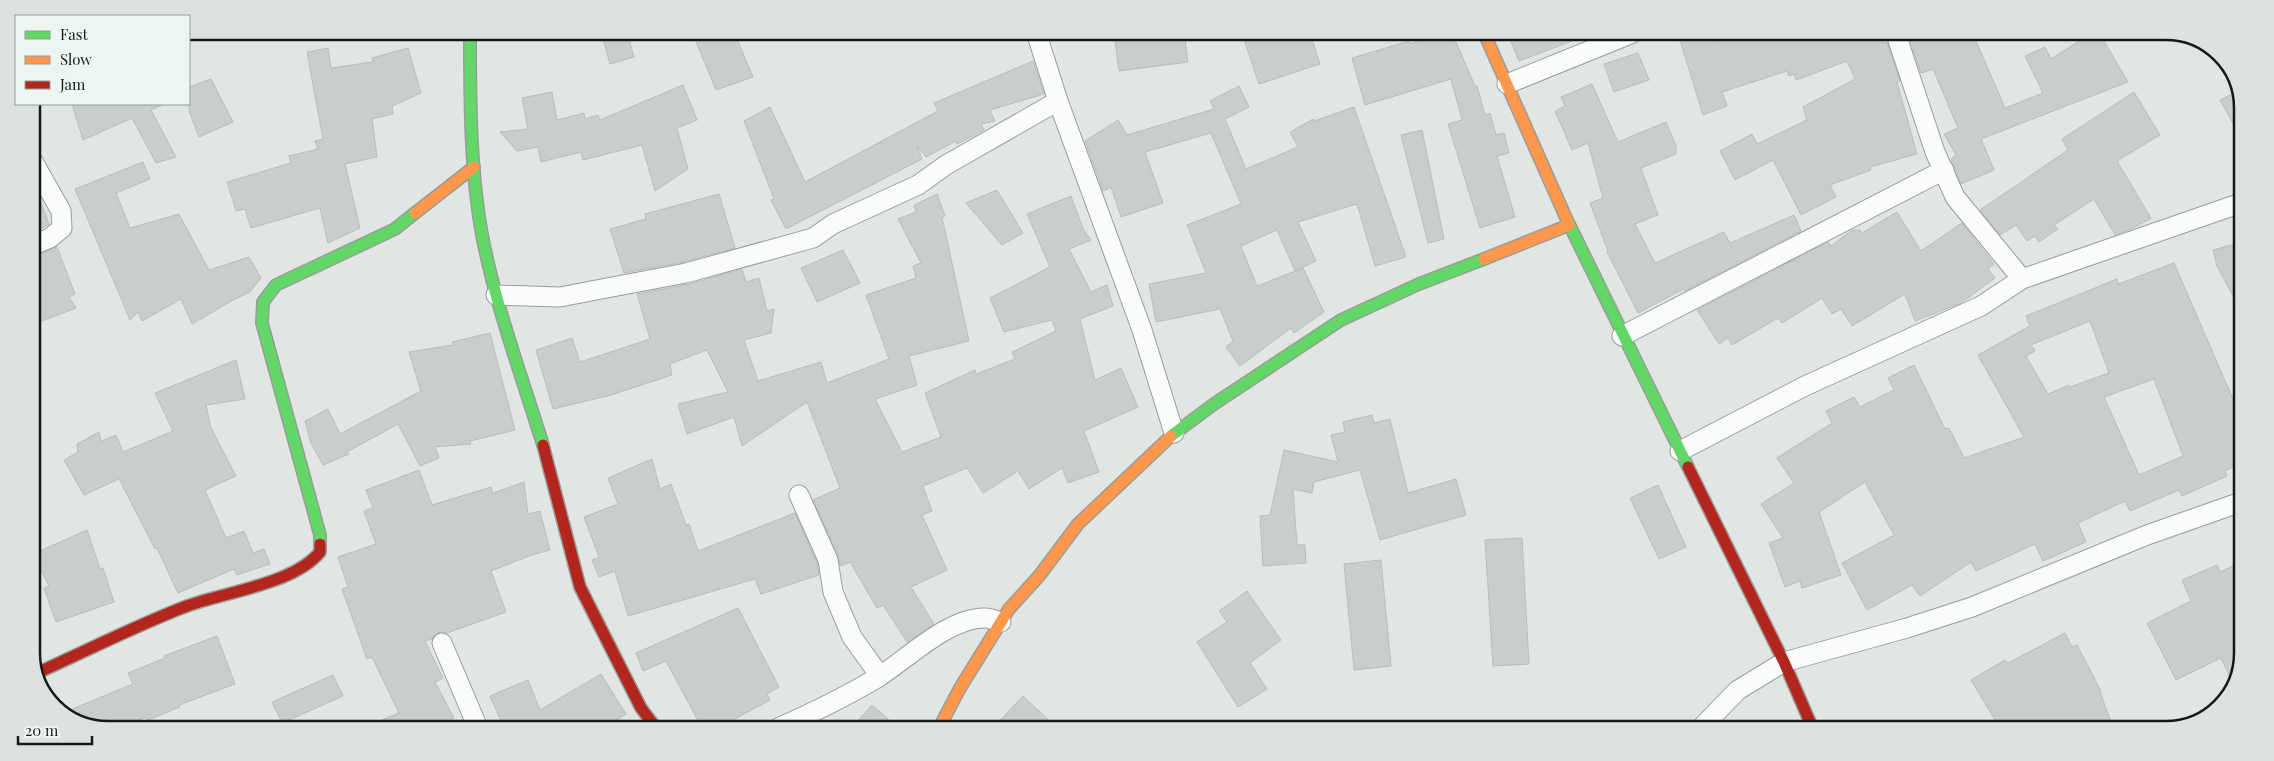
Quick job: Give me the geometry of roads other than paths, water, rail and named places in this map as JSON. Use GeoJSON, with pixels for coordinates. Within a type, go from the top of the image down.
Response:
{"type":"FeatureCollection","features":[{"type":"Feature","properties":{"kind":"street"},"geometry":{"type":"LineString","coordinates":[[470,40],[470,108],[474,167],[483,238],[496,295],[550,466],[580,587],[641,708],[651,721]]}},
{"type":"Feature","properties":{"kind":"street"},"geometry":{"type":"LineString","coordinates":[[1039,40],[1058,100],[1142,330],[1174,433]]}},
{"type":"Feature","properties":{"kind":"street"},"geometry":{"type":"LineString","coordinates":[[1487,40],[1569,225],[1784,662],[1810,721]]}},
{"type":"Feature","properties":{"kind":"street"},"geometry":{"type":"LineString","coordinates":[[1507,84],[1616,40]]}},
{"type":"Feature","properties":{"kind":"street"},"geometry":{"type":"LineString","coordinates":[[1898,40],[1935,152],[1956,197],[2022,280]]}},
{"type":"Feature","properties":{"kind":"street"},"geometry":{"type":"LineString","coordinates":[[496,295],[560,297],[686,273],[813,238],[834,224],[918,185],[946,165],[1058,100]]}},
{"type":"Feature","properties":{"kind":"street"},"geometry":{"type":"LineString","coordinates":[[43,671],[187,606],[271,581],[304,566],[315,558],[320,552],[320,536],[262,323],[260,305],[264,296],[276,285],[395,228],[474,167]]}},
{"type":"Feature","properties":{"kind":"street"},"geometry":{"type":"LineString","coordinates":[[1622,336],[1944,170]]}},
{"type":"Feature","properties":{"kind":"street"},"geometry":{"type":"LineString","coordinates":[[40,174],[61,210],[62,228],[50,238],[40,242]]}},
{"type":"Feature","properties":{"kind":"street"},"geometry":{"type":"LineString","coordinates":[[1680,451],[1804,386],[1981,306],[2022,280],[2234,205]]}},
{"type":"Feature","properties":{"kind":"street"},"geometry":{"type":"LineString","coordinates":[[944,721],[960,688],[1008,609],[1039,576],[1078,524],[1174,433],[1214,404],[1341,320],[1419,284],[1533,241],[1569,225]]}},
{"type":"Feature","properties":{"kind":"street"},"geometry":{"type":"LineString","coordinates":[[799,495],[828,560],[833,592],[852,637],[880,676]]}},
{"type":"Feature","properties":{"kind":"street"},"geometry":{"type":"LineString","coordinates":[[1708,721],[1738,690],[1784,662],[1907,628],[1972,607],[2147,535],[2234,504]]}},
{"type":"Feature","properties":{"kind":"street"},"geometry":{"type":"LineString","coordinates":[[794,721],[828,706],[880,676],[921,646],[956,625],[986,618],[1001,622]]}},
{"type":"Feature","properties":{"kind":"street"},"geometry":{"type":"LineString","coordinates":[[442,643],[475,721]]}}]}
